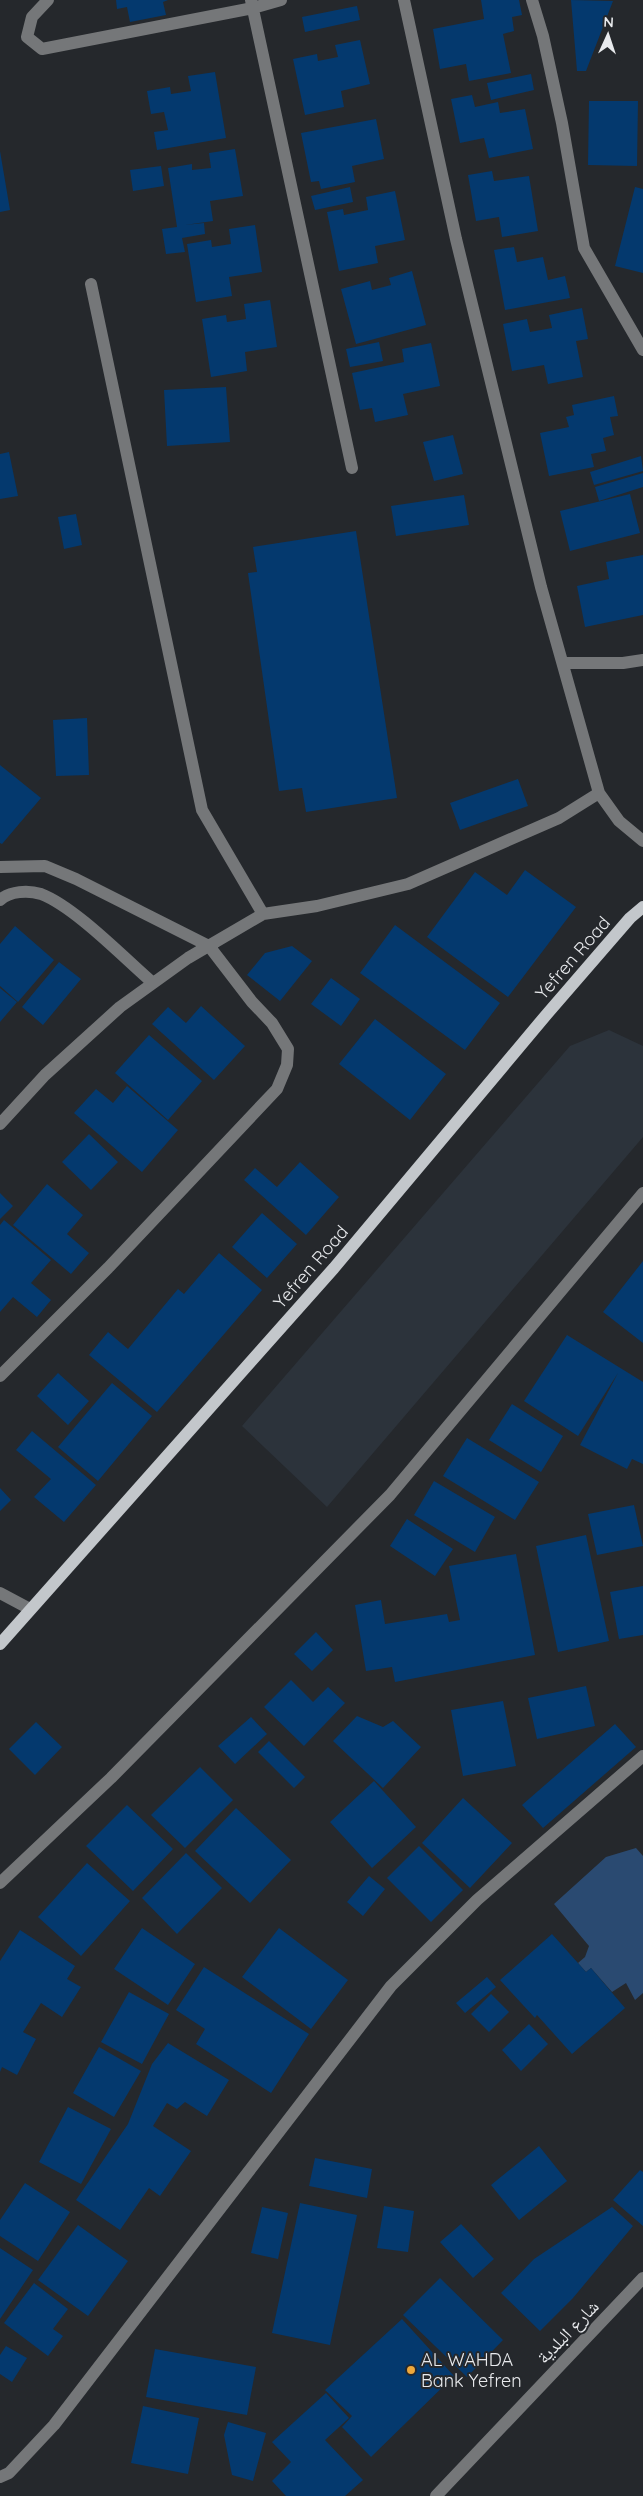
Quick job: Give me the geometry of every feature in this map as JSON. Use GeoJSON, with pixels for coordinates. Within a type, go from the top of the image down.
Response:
{"type":"FeatureCollection","features":[{"type":"Feature","properties":{"kind":"main road","name":"Yefren Road"},"geometry":{"type":"LineString","coordinates":[[0,1644],[334,1268],[546,1014],[630,918],[643,908]]}},
{"type":"Feature","properties":{"kind":"street"},"geometry":{"type":"LineString","coordinates":[[48,0],[32,17],[27,37],[42,49],[252,4],[281,0]]}},
{"type":"Feature","properties":{"kind":"street"},"geometry":{"type":"LineString","coordinates":[[404,0],[456,239],[504,440],[541,587],[564,663],[599,793],[619,821],[643,841]]}},
{"type":"Feature","properties":{"kind":"street"},"geometry":{"type":"LineString","coordinates":[[532,0],[543,36],[560,113],[584,248],[643,350]]}},
{"type":"Feature","properties":{"kind":"street"},"geometry":{"type":"LineString","coordinates":[[252,4],[352,468]]}},
{"type":"Feature","properties":{"kind":"street"},"geometry":{"type":"LineString","coordinates":[[91,284],[202,810],[263,914]]}},
{"type":"Feature","properties":{"kind":"street"},"geometry":{"type":"LineString","coordinates":[[564,663],[623,663],[643,660]]}},
{"type":"Feature","properties":{"kind":"street"},"geometry":{"type":"LineString","coordinates":[[0,1124],[46,1075],[120,1007],[153,982],[263,914],[317,906],[408,884],[559,818],[599,793]]}},
{"type":"Feature","properties":{"kind":"street"},"geometry":{"type":"LineString","coordinates":[[0,867],[46,866],[209,946],[252,1002],[272,1023],[288,1049],[287,1065],[278,1087],[108,1268],[0,1376]]}},
{"type":"Feature","properties":{"kind":"street"},"geometry":{"type":"LineString","coordinates":[[0,900],[17,892],[32,893],[39,894],[63,905],[153,982]]}},
{"type":"Feature","properties":{"kind":"street"},"geometry":{"type":"LineString","coordinates":[[0,1883],[111,1778],[390,1495],[643,1193]]}},
{"type":"Feature","properties":{"kind":"street"},"geometry":{"type":"LineString","coordinates":[[0,1594],[30,1609]]}},
{"type":"Feature","properties":{"kind":"street"},"geometry":{"type":"LineString","coordinates":[[0,2477],[8,2473],[54,2425],[391,1986],[477,1900],[643,1756]]}},
{"type":"Feature","properties":{"kind":"street","name":"شارع البلدية"},"geometry":{"type":"LineString","coordinates":[[436,2496],[643,2278]]}},
{"type":"Feature","properties":{"kind":"shaded area"},"geometry":{"type":"Polygon","coordinates":[[[609,1030],[643,1046],[643,1137],[327,1507],[242,1426],[570,1046],[609,1030]]]}},
{"type":"Feature","properties":{"kind":"shaded area"},"geometry":{"type":"Polygon","coordinates":[[[636,1848],[643,1856],[643,1993],[635,2000],[626,1983],[612,1992],[591,1968],[586,1972],[578,1963],[585,1957],[589,1946],[554,1904],[606,1857],[636,1848]]]}},
{"type":"Feature","properties":{"kind":"building"},"geometry":{"type":"Polygon","coordinates":[[[116,0],[168,0],[163,2],[166,15],[130,22],[127,7],[117,9],[116,0]]]}},
{"type":"Feature","properties":{"kind":"building"},"geometry":{"type":"Polygon","coordinates":[[[481,0],[519,0],[522,15],[512,17],[514,31],[503,34],[511,73],[469,81],[466,64],[440,69],[433,29],[484,19],[481,0]]]}},
{"type":"Feature","properties":{"kind":"building"},"geometry":{"type":"Polygon","coordinates":[[[571,0],[613,1],[586,71],[577,71],[571,0]]]}},
{"type":"Feature","properties":{"kind":"building"},"geometry":{"type":"Polygon","coordinates":[[[357,6],[360,20],[305,32],[302,17],[357,6]]]}},
{"type":"Feature","properties":{"kind":"building"},"geometry":{"type":"Polygon","coordinates":[[[360,40],[370,84],[341,91],[344,107],[305,115],[293,59],[317,54],[318,61],[338,57],[335,45],[360,40]]]}},
{"type":"Feature","properties":{"kind":"building"},"geometry":{"type":"Polygon","coordinates":[[[215,72],[226,138],[157,150],[154,132],[168,130],[164,112],[151,114],[147,91],[170,87],[171,94],[191,91],[188,76],[215,72]]]}},
{"type":"Feature","properties":{"kind":"building"},"geometry":{"type":"Polygon","coordinates":[[[531,74],[534,90],[491,100],[487,83],[531,74]]]}},
{"type":"Feature","properties":{"kind":"building"},"geometry":{"type":"Polygon","coordinates":[[[472,95],[475,107],[498,102],[500,113],[525,109],[533,149],[489,158],[484,138],[460,143],[451,99],[472,95]]]}},
{"type":"Feature","properties":{"kind":"building"},"geometry":{"type":"Polygon","coordinates":[[[589,101],[638,101],[637,166],[588,165],[589,101]]]}},
{"type":"Feature","properties":{"kind":"building"},"geometry":{"type":"Polygon","coordinates":[[[376,119],[384,159],[352,166],[355,182],[321,189],[319,181],[311,182],[301,133],[376,119]]]}},
{"type":"Feature","properties":{"kind":"building"},"geometry":{"type":"Polygon","coordinates":[[[235,149],[243,196],[210,201],[213,221],[185,225],[204,223],[205,234],[182,238],[185,252],[166,254],[162,229],[177,227],[168,168],[192,164],[192,170],[211,168],[209,153],[235,149]]]}},
{"type":"Feature","properties":{"kind":"building"},"geometry":{"type":"Polygon","coordinates":[[[0,151],[10,210],[0,212],[0,151]]]}},
{"type":"Feature","properties":{"kind":"building"},"geometry":{"type":"Polygon","coordinates":[[[161,166],[164,186],[133,191],[130,170],[161,166]]]}},
{"type":"Feature","properties":{"kind":"building"},"geometry":{"type":"Polygon","coordinates":[[[492,171],[494,181],[529,176],[538,231],[502,237],[499,217],[476,221],[468,175],[492,171]]]}},
{"type":"Feature","properties":{"kind":"building"},"geometry":{"type":"Polygon","coordinates":[[[350,187],[353,202],[315,210],[311,196],[350,187]]]}},
{"type":"Feature","properties":{"kind":"building"},"geometry":{"type":"Polygon","coordinates":[[[635,187],[643,189],[643,273],[615,266],[635,187]]]}},
{"type":"Feature","properties":{"kind":"building"},"geometry":{"type":"Polygon","coordinates":[[[395,191],[405,240],[375,246],[378,263],[339,271],[327,212],[343,209],[344,215],[368,210],[366,197],[395,191]]]}},
{"type":"Feature","properties":{"kind":"building"},"geometry":{"type":"Polygon","coordinates":[[[255,225],[262,272],[229,277],[232,296],[196,302],[187,244],[211,240],[212,247],[231,244],[229,229],[255,225]]]}},
{"type":"Feature","properties":{"kind":"building"},"geometry":{"type":"Polygon","coordinates":[[[514,247],[517,262],[543,257],[548,280],[565,276],[570,298],[505,310],[494,250],[514,247]]]}},
{"type":"Feature","properties":{"kind":"building"},"geometry":{"type":"Polygon","coordinates":[[[412,271],[426,325],[356,344],[341,289],[370,281],[372,290],[391,285],[389,278],[412,271]]]}},
{"type":"Feature","properties":{"kind":"building"},"geometry":{"type":"Polygon","coordinates":[[[270,300],[277,347],[245,352],[247,371],[211,377],[202,319],[226,315],[227,322],[246,319],[244,304],[270,300]]]}},
{"type":"Feature","properties":{"kind":"building"},"geometry":{"type":"Polygon","coordinates":[[[582,308],[588,339],[576,341],[583,377],[548,384],[544,365],[512,371],[503,324],[527,319],[530,332],[552,328],[549,315],[582,308]]]}},
{"type":"Feature","properties":{"kind":"building"},"geometry":{"type":"Polygon","coordinates":[[[379,342],[383,361],[350,367],[346,349],[379,342]]]}},
{"type":"Feature","properties":{"kind":"building"},"geometry":{"type":"Polygon","coordinates":[[[431,343],[440,386],[403,394],[408,415],[375,422],[372,408],[360,410],[352,373],[404,362],[402,349],[431,343]]]}},
{"type":"Feature","properties":{"kind":"building"},"geometry":{"type":"Polygon","coordinates":[[[226,387],[230,442],[167,446],[164,390],[226,387]]]}},
{"type":"Feature","properties":{"kind":"building"},"geometry":{"type":"Polygon","coordinates":[[[614,396],[618,416],[610,417],[614,435],[603,438],[606,451],[591,454],[594,467],[549,476],[540,433],[569,427],[566,417],[574,415],[572,405],[614,396]]]}},
{"type":"Feature","properties":{"kind":"building"},"geometry":{"type":"Polygon","coordinates":[[[453,435],[463,474],[434,481],[423,442],[453,435]]]}},
{"type":"Feature","properties":{"kind":"building"},"geometry":{"type":"Polygon","coordinates":[[[9,452],[18,496],[0,499],[0,454],[9,452]]]}},
{"type":"Feature","properties":{"kind":"building"},"geometry":{"type":"Polygon","coordinates":[[[641,456],[643,471],[594,485],[590,472],[641,456]]]}},
{"type":"Feature","properties":{"kind":"building"},"geometry":{"type":"Polygon","coordinates":[[[643,473],[643,487],[599,501],[595,487],[643,473]]]}},
{"type":"Feature","properties":{"kind":"building"},"geometry":{"type":"Polygon","coordinates":[[[630,494],[640,533],[570,551],[560,511],[630,494]]]}},
{"type":"Feature","properties":{"kind":"building"},"geometry":{"type":"Polygon","coordinates":[[[464,495],[469,525],[396,536],[391,506],[464,495]]]}},
{"type":"Feature","properties":{"kind":"building"},"geometry":{"type":"Polygon","coordinates":[[[76,514],[82,545],[64,549],[58,517],[76,514]]]}},
{"type":"Feature","properties":{"kind":"building"},"geometry":{"type":"Polygon","coordinates":[[[356,531],[397,798],[306,812],[302,788],[279,791],[248,573],[257,572],[253,547],[356,531]]]}},
{"type":"Feature","properties":{"kind":"building"},"geometry":{"type":"Polygon","coordinates":[[[643,555],[643,615],[585,627],[577,586],[609,579],[606,562],[643,555]]]}},
{"type":"Feature","properties":{"kind":"building"},"geometry":{"type":"Polygon","coordinates":[[[87,718],[89,775],[56,776],[53,720],[87,718]]]}},
{"type":"Feature","properties":{"kind":"building"},"geometry":{"type":"Polygon","coordinates":[[[0,765],[41,798],[2,844],[0,843],[0,765]]]}},
{"type":"Feature","properties":{"kind":"building"},"geometry":{"type":"Polygon","coordinates":[[[518,779],[528,806],[460,830],[450,803],[518,779]]]}},
{"type":"Feature","properties":{"kind":"building"},"geometry":{"type":"Polygon","coordinates":[[[525,870],[576,907],[508,997],[427,937],[475,872],[507,895],[525,870]]]}},
{"type":"Feature","properties":{"kind":"building"},"geometry":{"type":"Polygon","coordinates":[[[395,925],[500,1003],[465,1050],[360,973],[395,925]]]}},
{"type":"Feature","properties":{"kind":"building"},"geometry":{"type":"Polygon","coordinates":[[[15,926],[54,960],[18,1002],[0,986],[0,944],[15,926]]]}},
{"type":"Feature","properties":{"kind":"building"},"geometry":{"type":"Polygon","coordinates":[[[292,946],[312,961],[280,1001],[247,975],[265,953],[292,946]]]}},
{"type":"Feature","properties":{"kind":"building"},"geometry":{"type":"Polygon","coordinates":[[[59,962],[81,979],[43,1025],[22,1007],[59,962]]]}},
{"type":"Feature","properties":{"kind":"building"},"geometry":{"type":"Polygon","coordinates":[[[331,978],[360,999],[341,1026],[311,1004],[331,978]]]}},
{"type":"Feature","properties":{"kind":"building"},"geometry":{"type":"Polygon","coordinates":[[[0,988],[17,1002],[0,1022],[0,988]]]}},
{"type":"Feature","properties":{"kind":"building"},"geometry":{"type":"Polygon","coordinates":[[[201,1006],[245,1046],[214,1080],[152,1024],[168,1007],[186,1023],[201,1006]]]}},
{"type":"Feature","properties":{"kind":"building"},"geometry":{"type":"Polygon","coordinates":[[[375,1019],[446,1074],[410,1120],[339,1064],[375,1019]]]}},
{"type":"Feature","properties":{"kind":"building"},"geometry":{"type":"Polygon","coordinates":[[[149,1035],[202,1081],[168,1120],[115,1073],[149,1035]]]}},
{"type":"Feature","properties":{"kind":"building"},"geometry":{"type":"Polygon","coordinates":[[[127,1086],[178,1130],[142,1172],[74,1113],[96,1089],[113,1103],[127,1086]]]}},
{"type":"Feature","properties":{"kind":"building"},"geometry":{"type":"Polygon","coordinates":[[[89,1134],[118,1162],[91,1190],[62,1162],[89,1134]]]}},
{"type":"Feature","properties":{"kind":"building"},"geometry":{"type":"Polygon","coordinates":[[[300,1162],[339,1197],[306,1235],[244,1180],[255,1168],[277,1187],[300,1162]]]}},
{"type":"Feature","properties":{"kind":"building"},"geometry":{"type":"Polygon","coordinates":[[[47,1184],[83,1215],[67,1234],[89,1253],[71,1274],[13,1225],[47,1184]]]}},
{"type":"Feature","properties":{"kind":"building"},"geometry":{"type":"Polygon","coordinates":[[[0,1193],[13,1206],[0,1219],[0,1193]]]}},
{"type":"Feature","properties":{"kind":"building"},"geometry":{"type":"Polygon","coordinates":[[[262,1213],[297,1244],[267,1278],[232,1247],[262,1213]]]}},
{"type":"Feature","properties":{"kind":"building"},"geometry":{"type":"Polygon","coordinates":[[[4,1220],[51,1260],[31,1283],[51,1300],[37,1317],[13,1297],[0,1312],[0,1225],[4,1220]]]}},
{"type":"Feature","properties":{"kind":"building"},"geometry":{"type":"Polygon","coordinates":[[[219,1253],[262,1290],[157,1412],[89,1355],[108,1332],[128,1349],[178,1289],[184,1294],[219,1253]]]}},
{"type":"Feature","properties":{"kind":"building"},"geometry":{"type":"Polygon","coordinates":[[[643,1261],[643,1343],[603,1312],[643,1261]]]}},
{"type":"Feature","properties":{"kind":"building"},"geometry":{"type":"Polygon","coordinates":[[[567,1335],[643,1382],[643,1464],[632,1459],[627,1469],[580,1445],[618,1373],[578,1436],[524,1401],[567,1335]]]}},
{"type":"Feature","properties":{"kind":"building"},"geometry":{"type":"Polygon","coordinates":[[[58,1373],[89,1401],[68,1425],[37,1396],[58,1373]]]}},
{"type":"Feature","properties":{"kind":"building"},"geometry":{"type":"Polygon","coordinates":[[[112,1383],[152,1416],[98,1481],[58,1447],[112,1383]]]}},
{"type":"Feature","properties":{"kind":"building"},"geometry":{"type":"Polygon","coordinates":[[[512,1404],[563,1436],[541,1472],[489,1440],[512,1404]]]}},
{"type":"Feature","properties":{"kind":"building"},"geometry":{"type":"Polygon","coordinates":[[[32,1431],[96,1485],[64,1522],[34,1497],[51,1479],[16,1450],[32,1431]]]}},
{"type":"Feature","properties":{"kind":"building"},"geometry":{"type":"Polygon","coordinates":[[[467,1438],[539,1482],[515,1520],[443,1476],[467,1438]]]}},
{"type":"Feature","properties":{"kind":"building"},"geometry":{"type":"Polygon","coordinates":[[[434,1481],[495,1517],[475,1552],[414,1515],[434,1481]]]}},
{"type":"Feature","properties":{"kind":"building"},"geometry":{"type":"Polygon","coordinates":[[[0,1488],[11,1500],[0,1511],[0,1488]]]}},
{"type":"Feature","properties":{"kind":"building"},"geometry":{"type":"Polygon","coordinates":[[[634,1505],[643,1546],[597,1555],[588,1514],[634,1505]]]}},
{"type":"Feature","properties":{"kind":"building"},"geometry":{"type":"Polygon","coordinates":[[[407,1519],[453,1549],[435,1576],[390,1546],[407,1519]]]}},
{"type":"Feature","properties":{"kind":"building"},"geometry":{"type":"Polygon","coordinates":[[[586,1535],[609,1641],[558,1652],[536,1546],[586,1535]]]}},
{"type":"Feature","properties":{"kind":"building"},"geometry":{"type":"Polygon","coordinates":[[[516,1554],[535,1655],[395,1682],[392,1667],[366,1671],[355,1605],[381,1600],[385,1624],[447,1614],[449,1622],[460,1620],[449,1566],[516,1554]]]}},
{"type":"Feature","properties":{"kind":"building"},"geometry":{"type":"Polygon","coordinates":[[[643,1586],[643,1635],[619,1639],[610,1592],[643,1586]]]}},
{"type":"Feature","properties":{"kind":"building"},"geometry":{"type":"Polygon","coordinates":[[[316,1632],[333,1650],[312,1671],[294,1654],[316,1632]]]}},
{"type":"Feature","properties":{"kind":"building"},"geometry":{"type":"Polygon","coordinates":[[[291,1680],[313,1702],[328,1687],[345,1703],[304,1746],[264,1707],[291,1680]]]}},
{"type":"Feature","properties":{"kind":"building"},"geometry":{"type":"Polygon","coordinates":[[[586,1686],[595,1726],[537,1739],[528,1698],[586,1686]]]}},
{"type":"Feature","properties":{"kind":"building"},"geometry":{"type":"Polygon","coordinates":[[[503,1701],[516,1766],[463,1776],[451,1710],[503,1701]]]}},
{"type":"Feature","properties":{"kind":"building"},"geometry":{"type":"Polygon","coordinates":[[[357,1716],[383,1727],[393,1721],[421,1747],[383,1788],[333,1741],[357,1716]]]}},
{"type":"Feature","properties":{"kind":"building"},"geometry":{"type":"Polygon","coordinates":[[[251,1717],[267,1734],[235,1764],[218,1746],[251,1717]]]}},
{"type":"Feature","properties":{"kind":"building"},"geometry":{"type":"Polygon","coordinates":[[[36,1722],[62,1747],[35,1775],[9,1749],[36,1722]]]}},
{"type":"Feature","properties":{"kind":"building"},"geometry":{"type":"Polygon","coordinates":[[[615,1724],[636,1747],[543,1828],[522,1805],[615,1724]]]}},
{"type":"Feature","properties":{"kind":"building"},"geometry":{"type":"Polygon","coordinates":[[[269,1741],[305,1777],[294,1788],[258,1752],[269,1741]]]}},
{"type":"Feature","properties":{"kind":"building"},"geometry":{"type":"Polygon","coordinates":[[[200,1767],[233,1800],[185,1848],[151,1815],[200,1767]]]}},
{"type":"Feature","properties":{"kind":"building"},"geometry":{"type":"Polygon","coordinates":[[[374,1781],[416,1827],[372,1868],[330,1822],[374,1781]]]}},
{"type":"Feature","properties":{"kind":"building"},"geometry":{"type":"Polygon","coordinates":[[[463,1798],[512,1843],[470,1888],[422,1843],[463,1798]]]}},
{"type":"Feature","properties":{"kind":"building"},"geometry":{"type":"Polygon","coordinates":[[[127,1805],[173,1849],[133,1891],[86,1846],[127,1805]]]}},
{"type":"Feature","properties":{"kind":"building"},"geometry":{"type":"Polygon","coordinates":[[[236,1808],[291,1860],[250,1903],[195,1851],[236,1808]]]}},
{"type":"Feature","properties":{"kind":"building"},"geometry":{"type":"Polygon","coordinates":[[[419,1846],[463,1890],[431,1922],[387,1878],[419,1846]]]}},
{"type":"Feature","properties":{"kind":"building"},"geometry":{"type":"Polygon","coordinates":[[[186,1853],[222,1888],[177,1934],[142,1898],[186,1853]]]}},
{"type":"Feature","properties":{"kind":"building"},"geometry":{"type":"Polygon","coordinates":[[[87,1863],[130,1901],[81,1956],[38,1917],[87,1863]]]}},
{"type":"Feature","properties":{"kind":"building"},"geometry":{"type":"Polygon","coordinates":[[[369,1876],[385,1889],[363,1916],[347,1902],[369,1876]]]}},
{"type":"Feature","properties":{"kind":"building"},"geometry":{"type":"Polygon","coordinates":[[[142,1928],[195,1964],[168,2005],[114,1969],[142,1928]]]}},
{"type":"Feature","properties":{"kind":"building"},"geometry":{"type":"Polygon","coordinates":[[[279,1928],[348,1980],[311,2029],[242,1977],[279,1928]]]}},
{"type":"Feature","properties":{"kind":"building"},"geometry":{"type":"Polygon","coordinates":[[[20,1930],[75,1966],[67,1979],[81,1987],[62,2017],[41,2003],[23,2032],[36,2039],[17,2075],[2,2067],[0,2072],[0,1961],[20,1930]]]}},
{"type":"Feature","properties":{"kind":"building"},"geometry":{"type":"Polygon","coordinates":[[[552,1934],[586,1972],[591,1968],[625,2008],[572,2054],[537,2015],[535,2018],[500,1980],[552,1934]]]}},
{"type":"Feature","properties":{"kind":"building"},"geometry":{"type":"Polygon","coordinates":[[[204,1967],[309,2034],[271,2093],[196,2044],[205,2029],[176,2010],[204,1967]]]}},
{"type":"Feature","properties":{"kind":"building"},"geometry":{"type":"Polygon","coordinates":[[[487,1977],[496,1987],[465,2013],[456,2003],[487,1977]]]}},
{"type":"Feature","properties":{"kind":"building"},"geometry":{"type":"Polygon","coordinates":[[[129,1992],[169,2014],[142,2064],[101,2042],[129,1992]]]}},
{"type":"Feature","properties":{"kind":"building"},"geometry":{"type":"Polygon","coordinates":[[[491,1994],[509,2012],[489,2032],[471,2014],[491,1994]]]}},
{"type":"Feature","properties":{"kind":"building"},"geometry":{"type":"Polygon","coordinates":[[[529,2024],[548,2044],[521,2071],[502,2050],[529,2024]]]}},
{"type":"Feature","properties":{"kind":"building"},"geometry":{"type":"Polygon","coordinates":[[[168,2043],[229,2080],[207,2116],[185,2102],[177,2109],[167,2103],[153,2126],[191,2151],[160,2196],[149,2188],[120,2230],[76,2200],[128,2124],[152,2064],[168,2043]]]}},
{"type":"Feature","properties":{"kind":"building"},"geometry":{"type":"Polygon","coordinates":[[[99,2047],[141,2071],[114,2117],[73,2093],[99,2047]]]}},
{"type":"Feature","properties":{"kind":"building"},"geometry":{"type":"Polygon","coordinates":[[[68,2107],[111,2129],[81,2184],[39,2162],[68,2107]]]}},
{"type":"Feature","properties":{"kind":"building"},"geometry":{"type":"Polygon","coordinates":[[[539,2146],[567,2181],[519,2220],[491,2185],[539,2146]]]}},
{"type":"Feature","properties":{"kind":"building"},"geometry":{"type":"Polygon","coordinates":[[[315,2158],[372,2169],[367,2198],[309,2186],[315,2158]]]}},
{"type":"Feature","properties":{"kind":"building"},"geometry":{"type":"Polygon","coordinates":[[[640,2170],[643,2172],[643,2226],[613,2200],[640,2170]]]}},
{"type":"Feature","properties":{"kind":"building"},"geometry":{"type":"Polygon","coordinates":[[[25,2183],[70,2212],[38,2261],[0,2236],[0,2220],[25,2183]]]}},
{"type":"Feature","properties":{"kind":"building"},"geometry":{"type":"Polygon","coordinates":[[[300,2203],[357,2215],[330,2345],[272,2333],[300,2203]]]}},
{"type":"Feature","properties":{"kind":"building"},"geometry":{"type":"Polygon","coordinates":[[[384,2206],[414,2211],[408,2252],[377,2248],[384,2206]]]}},
{"type":"Feature","properties":{"kind":"building"},"geometry":{"type":"Polygon","coordinates":[[[262,2207],[288,2213],[278,2259],[251,2253],[262,2207]]]}},
{"type":"Feature","properties":{"kind":"building"},"geometry":{"type":"Polygon","coordinates":[[[612,2207],[633,2226],[573,2298],[540,2331],[501,2293],[534,2259],[612,2207]]]}},
{"type":"Feature","properties":{"kind":"building"},"geometry":{"type":"Polygon","coordinates":[[[461,2224],[494,2259],[473,2278],[440,2242],[461,2224]]]}},
{"type":"Feature","properties":{"kind":"building"},"geometry":{"type":"Polygon","coordinates":[[[78,2225],[128,2261],[88,2316],[38,2280],[78,2225]]]}},
{"type":"Feature","properties":{"kind":"building"},"geometry":{"type":"Polygon","coordinates":[[[0,2248],[33,2270],[0,2319],[0,2248]]]}},
{"type":"Feature","properties":{"kind":"building"},"geometry":{"type":"Polygon","coordinates":[[[440,2278],[503,2340],[467,2377],[403,2315],[440,2278]]]}},
{"type":"Feature","properties":{"kind":"building"},"geometry":{"type":"Polygon","coordinates":[[[34,2283],[68,2309],[53,2329],[63,2336],[48,2356],[4,2323],[34,2283]]]}},
{"type":"Feature","properties":{"kind":"building"},"geometry":{"type":"Polygon","coordinates":[[[402,2319],[454,2376],[371,2457],[342,2427],[352,2416],[325,2390],[402,2319]]]}},
{"type":"Feature","properties":{"kind":"building"},"geometry":{"type":"Polygon","coordinates":[[[6,2346],[27,2358],[12,2382],[0,2374],[0,2355],[6,2346]]]}},
{"type":"Feature","properties":{"kind":"building"},"geometry":{"type":"Polygon","coordinates":[[[155,2349],[256,2367],[247,2415],[146,2397],[155,2349]]]}},
{"type":"Feature","properties":{"kind":"building"},"geometry":{"type":"Polygon","coordinates":[[[326,2393],[349,2418],[325,2440],[363,2480],[345,2496],[286,2496],[272,2481],[291,2462],[272,2442],[326,2393]]]}},
{"type":"Feature","properties":{"kind":"building"},"geometry":{"type":"Polygon","coordinates":[[[143,2406],[199,2418],[188,2474],[131,2463],[143,2406]]]}},
{"type":"Feature","properties":{"kind":"building"},"geometry":{"type":"Polygon","coordinates":[[[228,2422],[266,2433],[253,2481],[232,2475],[224,2435],[228,2422]]]}},
{"type":"Feature","properties":{"kind":"place","name":"AL WAHDA Bank Yefren"},"geometry":{"type":"Point","coordinates":[411,2370]}}]}
